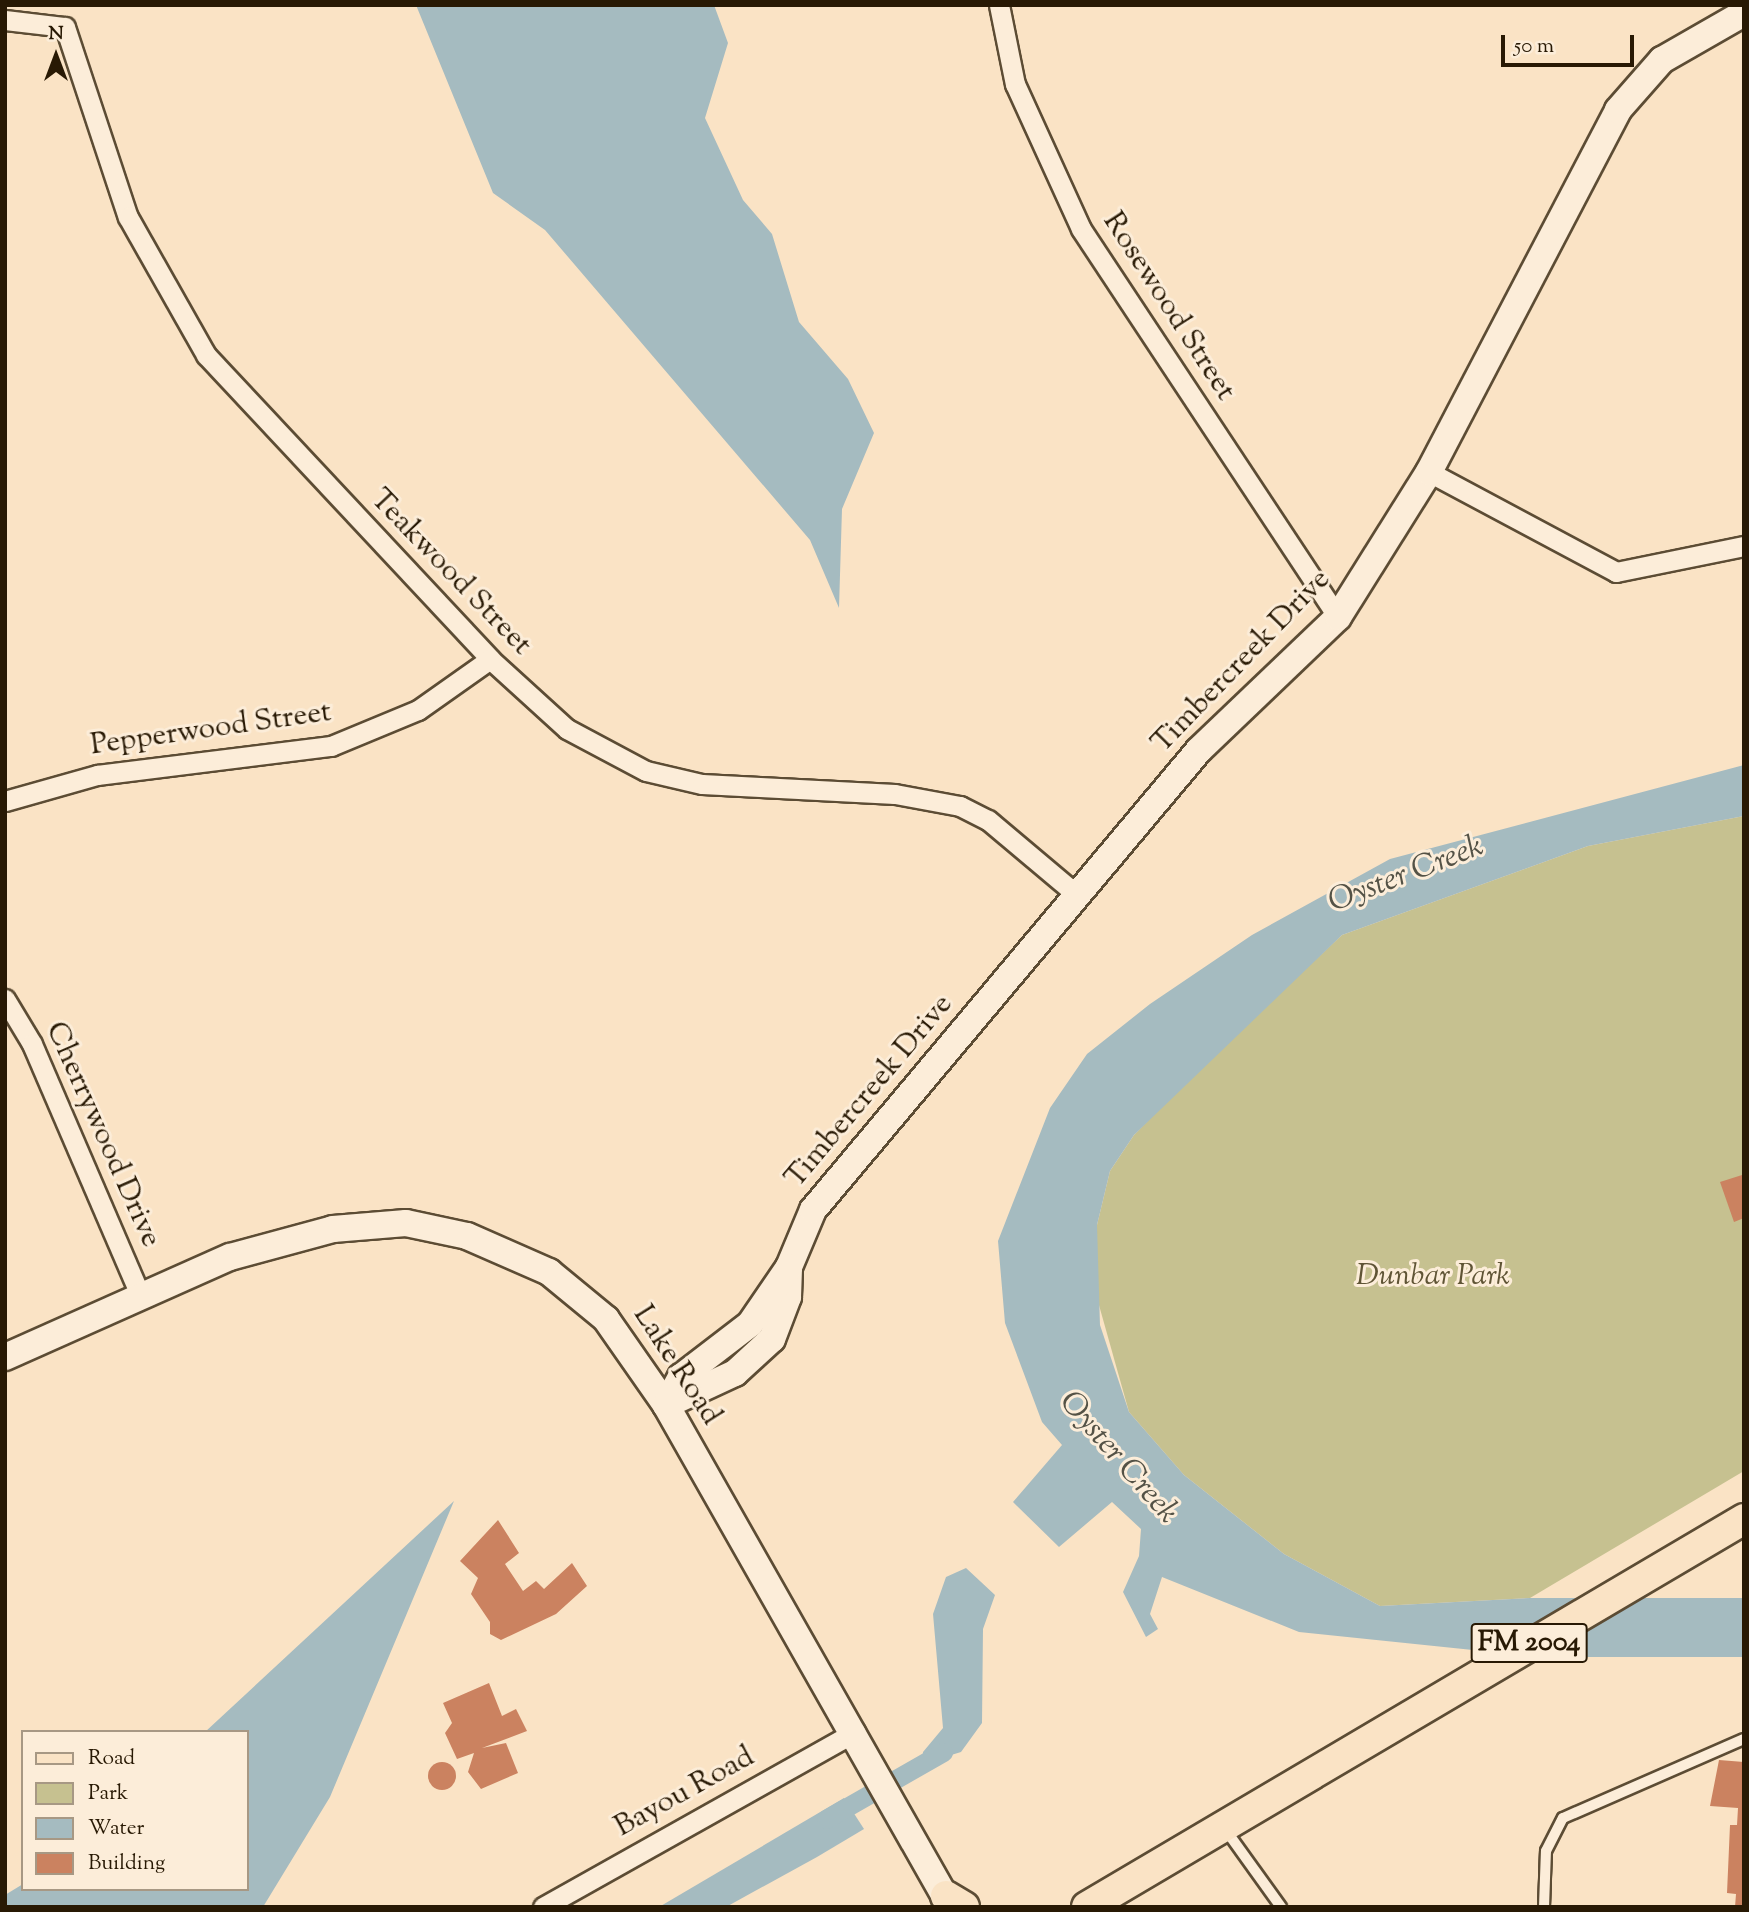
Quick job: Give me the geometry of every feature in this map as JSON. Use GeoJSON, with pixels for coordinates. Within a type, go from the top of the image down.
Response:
{"type":"FeatureCollection","features":[{"type":"Feature","properties":{"kind":"main road","name":"FM 2004"},"geometry":{"type":"LineString","coordinates":[[1087,1907],[1700,1542],[1744,1519]]}},
{"type":"Feature","properties":{"kind":"street","name":"Rosewood Street"},"geometry":{"type":"LineString","coordinates":[[999,5],[1015,84],[1081,229],[1338,617]]}},
{"type":"Feature","properties":{"kind":"street","name":"Timbercreek Drive"},"geometry":{"type":"LineString","coordinates":[[666,1405],[735,1373],[772,1339],[788,1297],[789,1267],[813,1210],[1199,750],[1338,617],[1429,472],[1618,110],[1662,60],[1744,13]]}},
{"type":"Feature","properties":{"kind":"street","name":"Teakwood Street"},"geometry":{"type":"LineString","coordinates":[[5,20],[65,27],[128,217],[200,347],[245,404],[490,659],[567,729],[646,771],[702,784],[895,794],[960,806],[988,820],[1077,895]]}},
{"type":"Feature","properties":{"kind":"street"},"geometry":{"type":"LineString","coordinates":[[1429,472],[1616,572],[1744,547]]}},
{"type":"Feature","properties":{"kind":"street","name":"Pepperwood Street"},"geometry":{"type":"LineString","coordinates":[[5,801],[76,779],[331,746],[418,710],[490,659]]}},
{"type":"Feature","properties":{"kind":"street","name":"Cherrywood Drive"},"geometry":{"type":"LineString","coordinates":[[5,999],[32,1045],[141,1297]]}},
{"type":"Feature","properties":{"kind":"street","name":"Lake Road"},"geometry":{"type":"LineString","coordinates":[[5,1357],[286,1237],[406,1223],[467,1236],[549,1272],[607,1318],[666,1405],[952,1904]]}},
{"type":"Feature","properties":{"kind":"street","name":"Bayou Road"},"geometry":{"type":"LineString","coordinates":[[543,1907],[861,1742]]}},
{"type":"Feature","properties":{"kind":"lane"},"geometry":{"type":"LineString","coordinates":[[1544,1907],[1546,1851],[1563,1818],[1744,1739]]}},
{"type":"Feature","properties":{"kind":"lane"},"geometry":{"type":"LineString","coordinates":[[1223,1825],[1280,1907]]}},
{"type":"Feature","properties":{"kind":"green space","name":"Dunbar Park"},"geometry":{"type":"Polygon","coordinates":[[[1744,816],[1744,1471],[1530,1598],[1380,1606],[1284,1554],[1184,1475],[1129,1412],[1097,1298],[1097,1225],[1110,1171],[1134,1135],[1195,1072],[1342,935],[1588,846],[1744,816]]]}},
{"type":"Feature","properties":{"kind":"water"},"geometry":{"type":"Polygon","coordinates":[[[416,5],[714,5],[728,43],[705,118],[743,200],[772,234],[799,322],[848,379],[874,433],[842,509],[839,608],[810,540],[545,230],[493,193],[416,5]]]}},
{"type":"Feature","properties":{"kind":"water","name":"Oyster Creek"},"geometry":{"type":"Polygon","coordinates":[[[1744,765],[1744,816],[1588,846],[1342,935],[1134,1135],[1110,1171],[1097,1225],[1100,1325],[1129,1412],[1184,1475],[1284,1554],[1380,1606],[1530,1598],[1744,1598],[1744,1657],[1541,1657],[1299,1632],[1162,1577],[1150,1614],[1158,1629],[1146,1637],[1123,1592],[1139,1556],[1141,1529],[1112,1502],[1059,1547],[1013,1502],[1062,1445],[1042,1422],[1005,1323],[998,1241],[1050,1108],[1087,1054],[1150,1004],[1252,935],[1390,859],[1744,765]]]}},
{"type":"Feature","properties":{"kind":"water"},"geometry":{"type":"Polygon","coordinates":[[[454,1501],[330,1797],[263,1907],[5,1907],[5,1895],[21,1885],[21,1891],[248,1891],[248,1730],[207,1730],[454,1501]]]}},
{"type":"Feature","properties":{"kind":"water"},"geometry":{"type":"Polygon","coordinates":[[[966,1568],[995,1595],[983,1629],[982,1723],[961,1752],[922,1764],[923,1752],[943,1728],[933,1614],[946,1577],[966,1568]]]}},
{"type":"Feature","properties":{"kind":"water"},"geometry":{"type":"Polygon","coordinates":[[[844,1798],[864,1829],[817,1857],[726,1907],[659,1907],[844,1798]]]}},
{"type":"Feature","properties":{"kind":"building"},"geometry":{"type":"Polygon","coordinates":[[[1742,1175],[1744,1218],[1734,1222],[1720,1182],[1742,1175]]]}},
{"type":"Feature","properties":{"kind":"building"},"geometry":{"type":"Polygon","coordinates":[[[498,1520],[519,1553],[505,1564],[523,1591],[536,1581],[544,1589],[572,1563],[587,1586],[556,1614],[501,1640],[490,1634],[490,1622],[471,1594],[478,1578],[460,1561],[498,1520]]]}},
{"type":"Feature","properties":{"kind":"building"},"geometry":{"type":"Polygon","coordinates":[[[489,1683],[502,1716],[516,1709],[527,1731],[482,1748],[506,1743],[518,1773],[481,1789],[468,1772],[474,1753],[457,1759],[445,1733],[452,1723],[443,1703],[489,1683]]]}},
{"type":"Feature","properties":{"kind":"building"},"geometry":{"type":"Polygon","coordinates":[[[1719,1760],[1744,1762],[1744,1907],[1735,1907],[1736,1894],[1727,1893],[1730,1825],[1737,1825],[1738,1808],[1710,1806],[1719,1760]]]}},
{"type":"Feature","properties":{"kind":"building"},"geometry":{"type":"Polygon","coordinates":[[[442,1762],[452,1766],[456,1776],[452,1786],[442,1790],[432,1786],[428,1776],[432,1766],[442,1762]]]}},
{"type":"Feature","properties":{"kind":"waterway"},"geometry":{"type":"LineString","coordinates":[[826,1819],[943,1752]]}}]}
